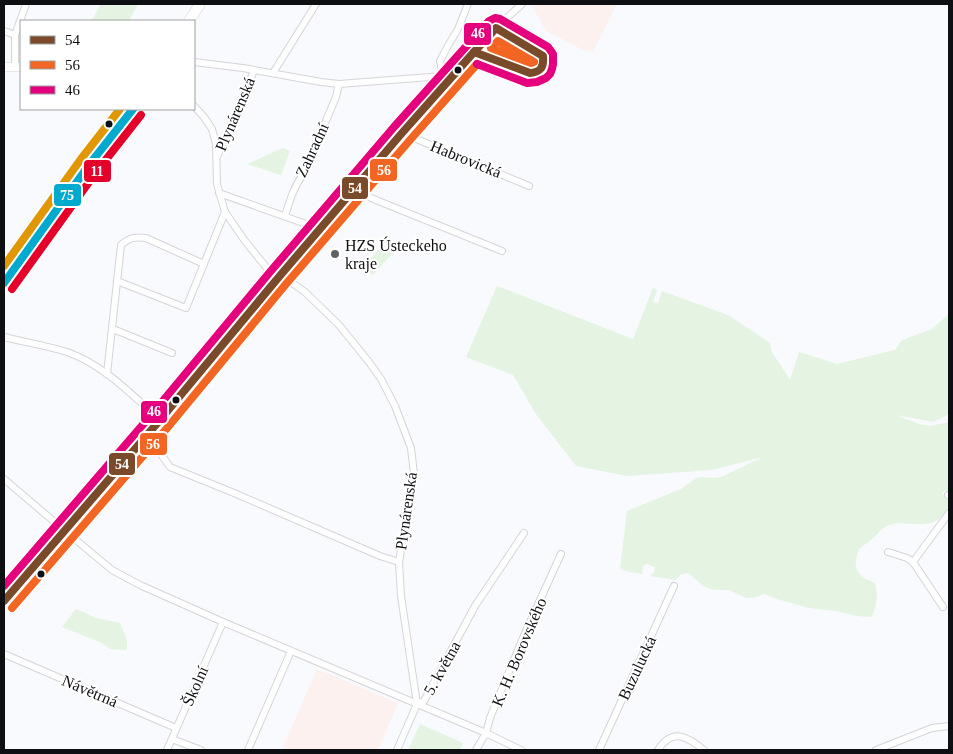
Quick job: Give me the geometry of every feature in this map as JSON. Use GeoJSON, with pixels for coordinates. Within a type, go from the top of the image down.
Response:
{"type":"FeatureCollection","features":[{"type":"Feature","properties":{"kind":"main road"},"geometry":{"type":"LineString","coordinates":[[190,20],[200,4]]}},
{"type":"Feature","properties":{"kind":"main road"},"geometry":{"type":"LineString","coordinates":[[4,283],[84,172],[132,110]]}},
{"type":"Feature","properties":{"kind":"street"},"geometry":{"type":"LineString","coordinates":[[20,20],[26,4]]}},
{"type":"Feature","properties":{"kind":"street"},"geometry":{"type":"LineString","coordinates":[[273,73],[316,4]]}},
{"type":"Feature","properties":{"kind":"street"},"geometry":{"type":"LineString","coordinates":[[446,78],[440,61],[458,29],[468,4]]}},
{"type":"Feature","properties":{"kind":"street"},"geometry":{"type":"LineString","coordinates":[[4,600],[160,420],[402,134],[446,78],[522,4]]}},
{"type":"Feature","properties":{"kind":"street"},"geometry":{"type":"LineString","coordinates":[[4,68],[18,67],[15,35],[20,21]]}},
{"type":"Feature","properties":{"kind":"street"},"geometry":{"type":"LineString","coordinates":[[4,31],[15,35]]}},
{"type":"Feature","properties":{"kind":"street"},"geometry":{"type":"LineString","coordinates":[[195,62],[339,84],[446,78]]}},
{"type":"Feature","properties":{"kind":"street","name":"Plynárenská"},"geometry":{"type":"LineString","coordinates":[[217,158],[254,70]]}},
{"type":"Feature","properties":{"kind":"street","name":"Zahradní"},"geometry":{"type":"LineString","coordinates":[[285,216],[297,181],[304,173],[336,97],[339,84]]}},
{"type":"Feature","properties":{"kind":"street","name":"Plynárenská"},"geometry":{"type":"LineString","coordinates":[[195,107],[212,129],[216,144],[217,184],[226,212],[245,241],[266,267],[305,292],[339,325],[381,379],[396,406],[407,435],[411,448],[414,474],[399,562],[401,596],[417,704]]}},
{"type":"Feature","properties":{"kind":"street","name":"Habrovická"},"geometry":{"type":"LineString","coordinates":[[402,134],[529,186]]}},
{"type":"Feature","properties":{"kind":"street"},"geometry":{"type":"LineString","coordinates":[[357,186],[371,198],[502,251]]}},
{"type":"Feature","properties":{"kind":"street"},"geometry":{"type":"LineString","coordinates":[[219,193],[320,229]]}},
{"type":"Feature","properties":{"kind":"street"},"geometry":{"type":"LineString","coordinates":[[117,281],[186,308],[226,212]]}},
{"type":"Feature","properties":{"kind":"street"},"geometry":{"type":"LineString","coordinates":[[107,374],[121,245],[127,239],[146,238],[204,264]]}},
{"type":"Feature","properties":{"kind":"street"},"geometry":{"type":"LineString","coordinates":[[112,329],[172,353]]}},
{"type":"Feature","properties":{"kind":"street"},"geometry":{"type":"LineString","coordinates":[[4,337],[68,352],[92,364],[107,374],[160,420]]}},
{"type":"Feature","properties":{"kind":"street"},"geometry":{"type":"LineString","coordinates":[[147,435],[170,467],[380,556],[399,562]]}},
{"type":"Feature","properties":{"kind":"street"},"geometry":{"type":"LineString","coordinates":[[4,479],[112,570],[140,585],[223,622],[417,704],[397,750]]}},
{"type":"Feature","properties":{"kind":"street"},"geometry":{"type":"LineString","coordinates":[[913,562],[949,513]]}},
{"type":"Feature","properties":{"kind":"street","name":"5. května"},"geometry":{"type":"LineString","coordinates":[[417,704],[424,701],[475,606],[524,533]]}},
{"type":"Feature","properties":{"kind":"street"},"geometry":{"type":"LineString","coordinates":[[888,552],[913,562],[943,607]]}},
{"type":"Feature","properties":{"kind":"street","name":"K. H. Borovského"},"geometry":{"type":"LineString","coordinates":[[476,750],[486,732],[525,633],[561,554]]}},
{"type":"Feature","properties":{"kind":"street","name":"Buzulucká"},"geometry":{"type":"LineString","coordinates":[[599,750],[674,586]]}},
{"type":"Feature","properties":{"kind":"street"},"geometry":{"type":"LineString","coordinates":[[4,588],[10,593]]}},
{"type":"Feature","properties":{"kind":"street","name":"Školní"},"geometry":{"type":"LineString","coordinates":[[167,750],[223,622]]}},
{"type":"Feature","properties":{"kind":"street"},"geometry":{"type":"LineString","coordinates":[[248,750],[291,651]]}},
{"type":"Feature","properties":{"kind":"street","name":"Návětrná"},"geometry":{"type":"LineString","coordinates":[[4,654],[176,728]]}},
{"type":"Feature","properties":{"kind":"street","name":"5. května"},"geometry":{"type":"LineString","coordinates":[[417,704],[486,732],[521,750]]}},
{"type":"Feature","properties":{"kind":"street"},"geometry":{"type":"LineString","coordinates":[[876,750],[932,728],[949,726]]}},
{"type":"Feature","properties":{"kind":"street"},"geometry":{"type":"LineString","coordinates":[[658,750],[662,744],[673,736],[686,737],[704,750]]}},
{"type":"Feature","properties":{"kind":"street"},"geometry":{"type":"LineString","coordinates":[[172,739],[202,750]]}},
{"type":"Feature","properties":{"kind":"shaded area"},"geometry":{"type":"Polygon","coordinates":[[[531,4],[617,4],[593,52],[583,50],[546,31],[531,4]]]}},
{"type":"Feature","properties":{"kind":"shaded area"},"geometry":{"type":"Polygon","coordinates":[[[317,669],[398,703],[378,750],[282,750],[317,669]]]}},
{"type":"Feature","properties":{"kind":"green space"},"geometry":{"type":"Polygon","coordinates":[[[101,4],[138,4],[130,20],[92,20],[101,4]]]}},
{"type":"Feature","properties":{"kind":"green space"},"geometry":{"type":"Polygon","coordinates":[[[283,148],[290,151],[281,175],[247,164],[283,148]]]}},
{"type":"Feature","properties":{"kind":"green space"},"geometry":{"type":"Polygon","coordinates":[[[382,245],[392,254],[373,275],[363,267],[382,245]]]}},
{"type":"Feature","properties":{"kind":"green space"},"geometry":{"type":"Polygon","coordinates":[[[497,286],[633,339],[653,288],[657,290],[653,302],[658,303],[662,291],[728,315],[770,343],[772,352],[790,380],[799,352],[837,364],[895,350],[902,340],[932,329],[949,314],[949,414],[934,422],[896,415],[930,426],[949,422],[949,493],[945,490],[942,494],[949,501],[948,510],[936,521],[930,523],[901,523],[887,526],[860,548],[856,559],[856,568],[860,575],[875,583],[876,587],[876,605],[871,617],[809,608],[765,594],[746,598],[729,590],[714,590],[703,586],[690,574],[686,573],[680,575],[675,580],[650,576],[654,572],[655,567],[647,564],[643,566],[643,574],[620,569],[627,511],[681,489],[696,478],[721,477],[763,457],[711,470],[627,476],[576,466],[536,414],[513,375],[466,357],[497,286]]]}},
{"type":"Feature","properties":{"kind":"green space"},"geometry":{"type":"Polygon","coordinates":[[[76,609],[96,618],[120,623],[127,640],[127,650],[110,649],[102,643],[62,627],[76,609]]]}},
{"type":"Feature","properties":{"kind":"green space"},"geometry":{"type":"Polygon","coordinates":[[[420,724],[463,743],[460,750],[408,750],[420,724]]]}},
{"type":"Feature","properties":{"kind":"transit line","name":"46"},"geometry":{"type":"LineString","coordinates":[[4,586],[394,127],[489,21],[495,18],[500,19],[548,47],[553,54],[550,74],[537,82],[527,83],[477,64]]}},
{"type":"Feature","properties":{"kind":"transit line","name":"54"},"geometry":{"type":"LineString","coordinates":[[496,28],[543,56],[541,68],[530,73],[474,52],[496,28]]}},
{"type":"Feature","properties":{"kind":"transit line","name":"56"},"geometry":{"type":"LineString","coordinates":[[498,41],[534,62],[531,63],[491,48],[498,41]]}},
{"type":"Feature","properties":{"kind":"transit line","name":"54"},"geometry":{"type":"LineString","coordinates":[[4,601],[160,420],[402,133],[474,52]]}},
{"type":"Feature","properties":{"kind":"transit line","name":"56"},"geometry":{"type":"LineString","coordinates":[[12,608],[168,427],[286,284],[477,64]]}},
{"type":"Feature","properties":{"kind":"transit line"},"geometry":{"type":"LineString","coordinates":[[4,266],[81,159],[119,110]]}},
{"type":"Feature","properties":{"kind":"transit line","name":"75"},"geometry":{"type":"LineString","coordinates":[[4,283],[89,165],[132,110]]}},
{"type":"Feature","properties":{"kind":"transit line","name":"11"},"geometry":{"type":"LineString","coordinates":[[12,289],[97,171],[141,115]]}},
{"type":"Feature","properties":{"kind":"place","name":"HZS Ústeckeho kraje"},"geometry":{"type":"Point","coordinates":[335,254]}}]}
